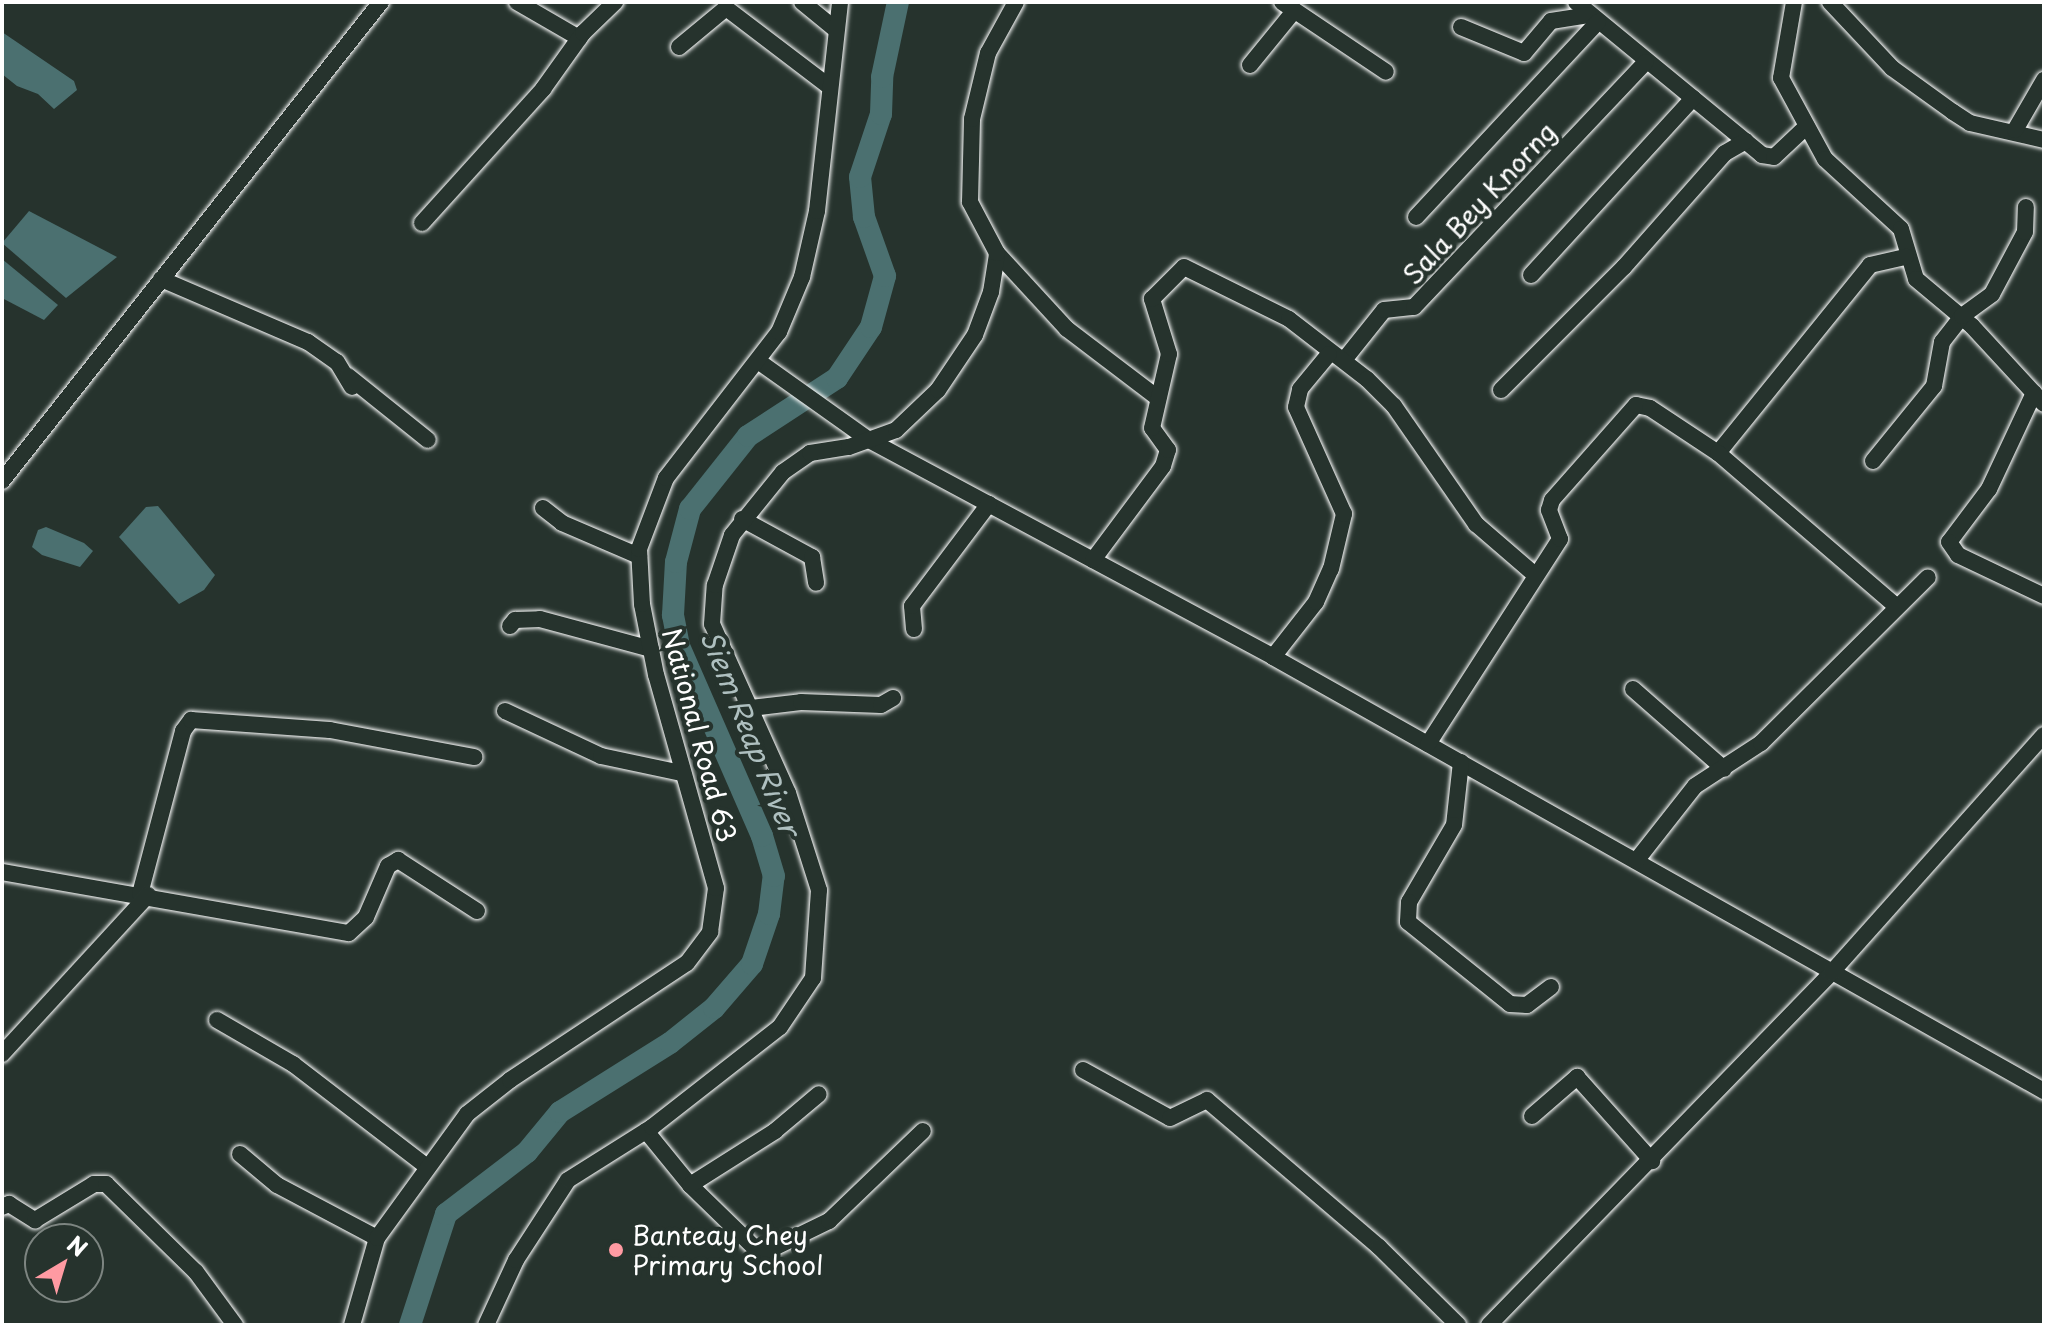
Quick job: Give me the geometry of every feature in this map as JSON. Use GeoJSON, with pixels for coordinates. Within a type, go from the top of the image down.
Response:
{"type":"FeatureCollection","features":[{"type":"Feature","properties":{"kind":"street"},"geometry":{"type":"LineString","coordinates":[[2,481],[381,2]]}},
{"type":"Feature","properties":{"kind":"street"},"geometry":{"type":"LineString","coordinates":[[517,2],[579,38]]}},
{"type":"Feature","properties":{"kind":"street"},"geometry":{"type":"LineString","coordinates":[[422,223],[543,89],[579,38],[615,2]]}},
{"type":"Feature","properties":{"kind":"street"},"geometry":{"type":"LineString","coordinates":[[802,2],[835,29]]}},
{"type":"Feature","properties":{"kind":"street","name":"National Road 63"},"geometry":{"type":"LineString","coordinates":[[352,1325],[377,1238],[426,1166],[471,1110],[687,963],[705,940],[715,915],[716,888],[681,773],[651,649],[639,556],[666,478],[779,332],[802,277],[817,211],[827,85],[840,2]]}},
{"type":"Feature","properties":{"kind":"street"},"geometry":{"type":"LineString","coordinates":[[1016,2],[988,53],[969,150],[970,202],[997,253],[1067,329],[1158,398]]}},
{"type":"Feature","properties":{"kind":"street"},"geometry":{"type":"LineString","coordinates":[[1576,2],[1762,155],[1774,157],[1807,126]]}},
{"type":"Feature","properties":{"kind":"street"},"geometry":{"type":"LineString","coordinates":[[1794,2],[1781,78],[1825,159],[1901,229],[1906,257],[1916,279],[1962,316],[2039,398],[1989,489],[1949,542],[1958,555],[2044,596]]}},
{"type":"Feature","properties":{"kind":"street"},"geometry":{"type":"LineString","coordinates":[[1830,2],[1892,68],[1970,123],[2015,130],[2044,140]]}},
{"type":"Feature","properties":{"kind":"street"},"geometry":{"type":"LineString","coordinates":[[1250,65],[1288,6],[1386,72]]}},
{"type":"Feature","properties":{"kind":"street"},"geometry":{"type":"LineString","coordinates":[[679,47],[726,8],[827,85]]}},
{"type":"Feature","properties":{"kind":"street"},"geometry":{"type":"LineString","coordinates":[[1461,27],[1524,53],[1551,21],[1594,18]]}},
{"type":"Feature","properties":{"kind":"street"},"geometry":{"type":"LineString","coordinates":[[1416,217],[1594,18]]}},
{"type":"Feature","properties":{"kind":"street","name":"Sala Bey Knorng"},"geometry":{"type":"LineString","coordinates":[[1273,657],[1316,602],[1331,569],[1344,514],[1296,407],[1300,389],[1384,310],[1414,307],[1646,62]]}},
{"type":"Feature","properties":{"kind":"street"},"geometry":{"type":"LineString","coordinates":[[2015,130],[2044,80]]}},
{"type":"Feature","properties":{"kind":"street"},"geometry":{"type":"LineString","coordinates":[[1531,275],[1693,98]]}},
{"type":"Feature","properties":{"kind":"street"},"geometry":{"type":"LineString","coordinates":[[1501,390],[1624,267],[1725,153],[1746,141]]}},
{"type":"Feature","properties":{"kind":"street"},"geometry":{"type":"LineString","coordinates":[[1873,461],[1934,386],[1942,342],[1962,316],[1992,294],[2025,232],[2026,207]]}},
{"type":"Feature","properties":{"kind":"street"},"geometry":{"type":"LineString","coordinates":[[486,1325],[516,1260],[568,1180],[646,1131],[780,1027],[813,978],[819,890],[807,844],[751,708],[712,624],[715,585],[742,519],[783,472],[810,453],[863,436],[896,430],[955,369],[991,292],[997,253]]}},
{"type":"Feature","properties":{"kind":"street"},"geometry":{"type":"LineString","coordinates":[[1718,453],[1870,265],[1906,257]]}},
{"type":"Feature","properties":{"kind":"street"},"geometry":{"type":"LineString","coordinates":[[1093,560],[1163,466],[1168,450],[1152,428],[1158,398],[1170,365],[1152,299],[1184,267],[1289,319],[1394,406],[1476,524],[1534,574]]}},
{"type":"Feature","properties":{"kind":"street"},"geometry":{"type":"LineString","coordinates":[[161,279],[308,342],[349,381],[428,440]]}},
{"type":"Feature","properties":{"kind":"street"},"geometry":{"type":"LineString","coordinates":[[758,361],[863,436],[1273,657],[2044,1091]]}},
{"type":"Feature","properties":{"kind":"street"},"geometry":{"type":"LineString","coordinates":[[1428,744],[1534,574],[1560,539],[1549,510],[1552,500],[1630,408],[1650,408],[1718,453],[1895,605]]}},
{"type":"Feature","properties":{"kind":"street"},"geometry":{"type":"LineString","coordinates":[[914,629],[912,606],[989,504]]}},
{"type":"Feature","properties":{"kind":"street"},"geometry":{"type":"LineString","coordinates":[[543,508],[562,523],[639,556]]}},
{"type":"Feature","properties":{"kind":"street"},"geometry":{"type":"LineString","coordinates":[[742,519],[812,557],[816,583]]}},
{"type":"Feature","properties":{"kind":"street"},"geometry":{"type":"LineString","coordinates":[[1636,861],[1695,786],[1724,769],[1772,733],[1895,605],[1907,602],[1928,577]]}},
{"type":"Feature","properties":{"kind":"street"},"geometry":{"type":"LineString","coordinates":[[510,626],[515,620],[540,619],[651,649]]}},
{"type":"Feature","properties":{"kind":"street"},"geometry":{"type":"LineString","coordinates":[[1633,689],[1724,769]]}},
{"type":"Feature","properties":{"kind":"street"},"geometry":{"type":"LineString","coordinates":[[751,708],[801,702],[881,705],[893,698]]}},
{"type":"Feature","properties":{"kind":"street"},"geometry":{"type":"LineString","coordinates":[[505,711],[601,756],[681,773]]}},
{"type":"Feature","properties":{"kind":"street"},"geometry":{"type":"LineString","coordinates":[[2,1054],[144,895],[183,731],[191,720],[330,730],[474,757]]}},
{"type":"Feature","properties":{"kind":"street"},"geometry":{"type":"LineString","coordinates":[[1489,1325],[1652,1161],[1746,1056],[1834,975],[2044,735]]}},
{"type":"Feature","properties":{"kind":"street"},"geometry":{"type":"LineString","coordinates":[[1461,762],[1454,825],[1409,902],[1408,922],[1510,1004],[1527,1005],[1551,987]]}},
{"type":"Feature","properties":{"kind":"street"},"geometry":{"type":"LineString","coordinates":[[2,872],[349,933],[366,917],[388,866],[398,860],[477,911]]}},
{"type":"Feature","properties":{"kind":"street"},"geometry":{"type":"LineString","coordinates":[[217,1020],[293,1064],[426,1166]]}},
{"type":"Feature","properties":{"kind":"street"},"geometry":{"type":"LineString","coordinates":[[1083,1070],[1170,1118],[1207,1100],[1379,1247],[1458,1325]]}},
{"type":"Feature","properties":{"kind":"street"},"geometry":{"type":"LineString","coordinates":[[1532,1116],[1577,1077],[1652,1161]]}},
{"type":"Feature","properties":{"kind":"street"},"geometry":{"type":"LineString","coordinates":[[690,1185],[775,1131],[819,1094]]}},
{"type":"Feature","properties":{"kind":"street"},"geometry":{"type":"LineString","coordinates":[[646,1131],[690,1185],[756,1251],[771,1252],[829,1221],[923,1131]]}},
{"type":"Feature","properties":{"kind":"street"},"geometry":{"type":"LineString","coordinates":[[240,1154],[277,1185],[377,1238]]}},
{"type":"Feature","properties":{"kind":"street"},"geometry":{"type":"LineString","coordinates":[[2,1207],[9,1204],[35,1220],[94,1184],[106,1184],[196,1272],[235,1325]]}},
{"type":"Feature","properties":{"kind":"water"},"geometry":{"type":"Polygon","coordinates":[[[2,32],[74,81],[77,90],[54,109],[38,94],[17,86],[2,74],[2,32]]]}},
{"type":"Feature","properties":{"kind":"water"},"geometry":{"type":"Polygon","coordinates":[[[29,211],[117,257],[66,298],[2,243],[29,211]]]}},
{"type":"Feature","properties":{"kind":"water"},"geometry":{"type":"Polygon","coordinates":[[[2,259],[58,305],[44,320],[2,298],[2,259]]]}},
{"type":"Feature","properties":{"kind":"water"},"geometry":{"type":"Polygon","coordinates":[[[158,506],[215,575],[204,590],[179,604],[119,537],[146,507],[158,506]]]}},
{"type":"Feature","properties":{"kind":"water"},"geometry":{"type":"Polygon","coordinates":[[[46,527],[84,543],[93,551],[80,567],[42,555],[32,547],[38,530],[46,527]]]}},
{"type":"Feature","properties":{"kind":"waterway","name":"Siem Reap River"},"geometry":{"type":"LineString","coordinates":[[410,1325],[446,1214],[527,1152],[560,1112],[670,1043],[714,1008],[752,964],[769,914],[774,876],[762,836],[679,646],[673,615],[676,562],[690,509],[748,436],[837,378],[871,327],[885,276],[864,217],[860,177],[881,114],[882,77],[898,2]]}},
{"type":"Feature","properties":{"kind":"place","name":"Banteay Chey Primary School"},"geometry":{"type":"Point","coordinates":[616,1250]}}]}
